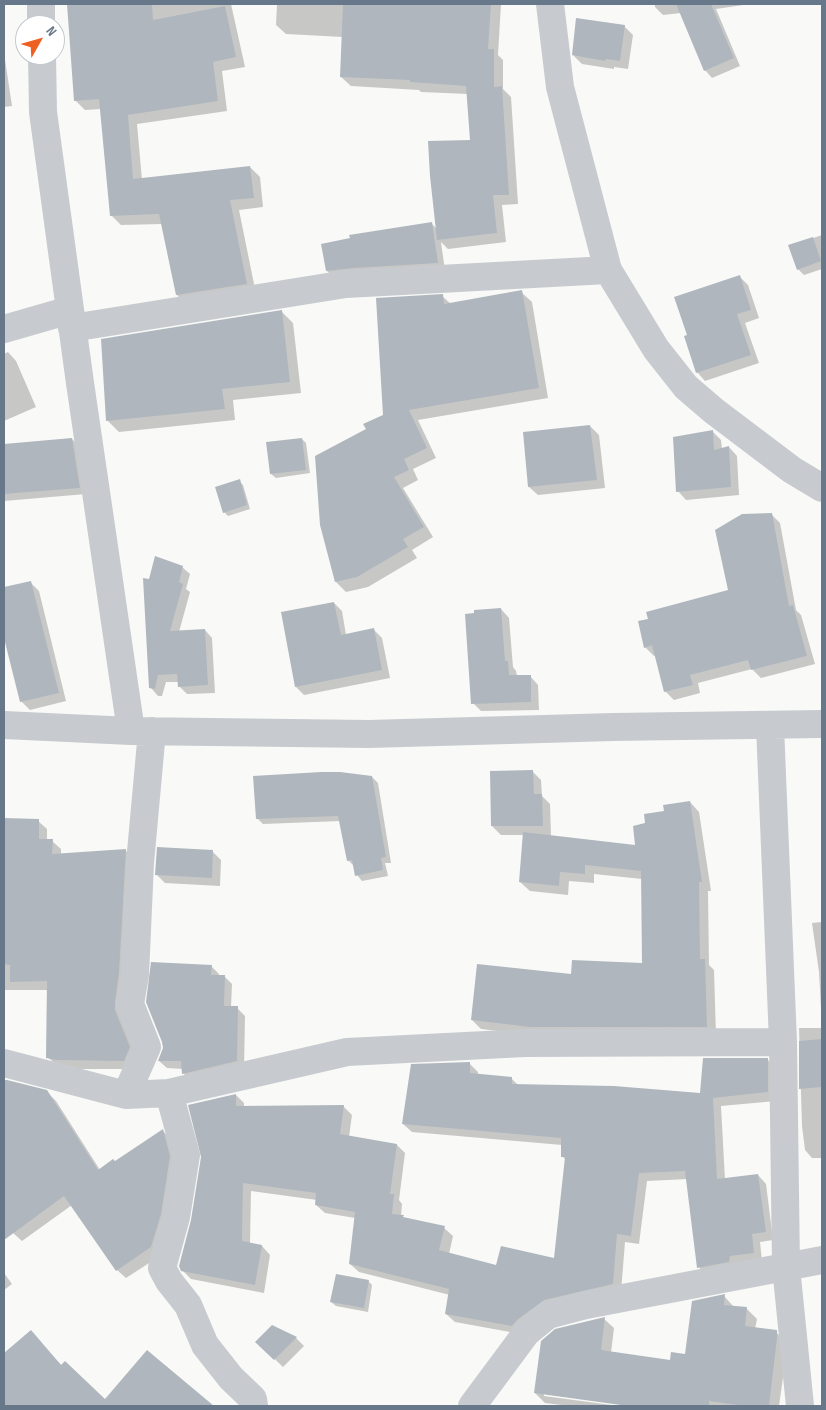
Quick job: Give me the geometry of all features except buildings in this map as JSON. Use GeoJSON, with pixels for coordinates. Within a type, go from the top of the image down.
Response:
{"type":"FeatureCollection","features":[{"type":"Feature","properties":{"kind":"street"},"geometry":{"type":"LineString","coordinates":[[550,4],[560,87],[608,270],[656,349],[686,387],[714,411],[792,470],[822,488]]}},
{"type":"Feature","properties":{"kind":"street"},"geometry":{"type":"LineString","coordinates":[[42,65],[43,112],[71,319],[142,731],[140,863],[135,975],[130,1004],[147,1047],[126,1095]]}},
{"type":"Feature","properties":{"kind":"street"},"geometry":{"type":"LineString","coordinates":[[4,329],[346,284],[608,270]]}},
{"type":"Feature","properties":{"kind":"street"},"geometry":{"type":"LineString","coordinates":[[4,726],[142,731],[369,734],[613,727],[822,724]]}},
{"type":"Feature","properties":{"kind":"street"},"geometry":{"type":"LineString","coordinates":[[770,726],[783,1042],[786,1267],[800,1406]]}},
{"type":"Feature","properties":{"kind":"street"},"geometry":{"type":"LineString","coordinates":[[4,1063],[126,1095],[169,1093],[347,1052],[525,1043],[783,1042]]}},
{"type":"Feature","properties":{"kind":"street"},"geometry":{"type":"LineString","coordinates":[[169,1093],[186,1155],[176,1217],[162,1268],[169,1281],[188,1305],[205,1346],[231,1378],[254,1399],[254,1406]]}},
{"type":"Feature","properties":{"kind":"street"},"geometry":{"type":"LineString","coordinates":[[472,1406],[527,1332],[548,1315],[822,1260]]}}]}
